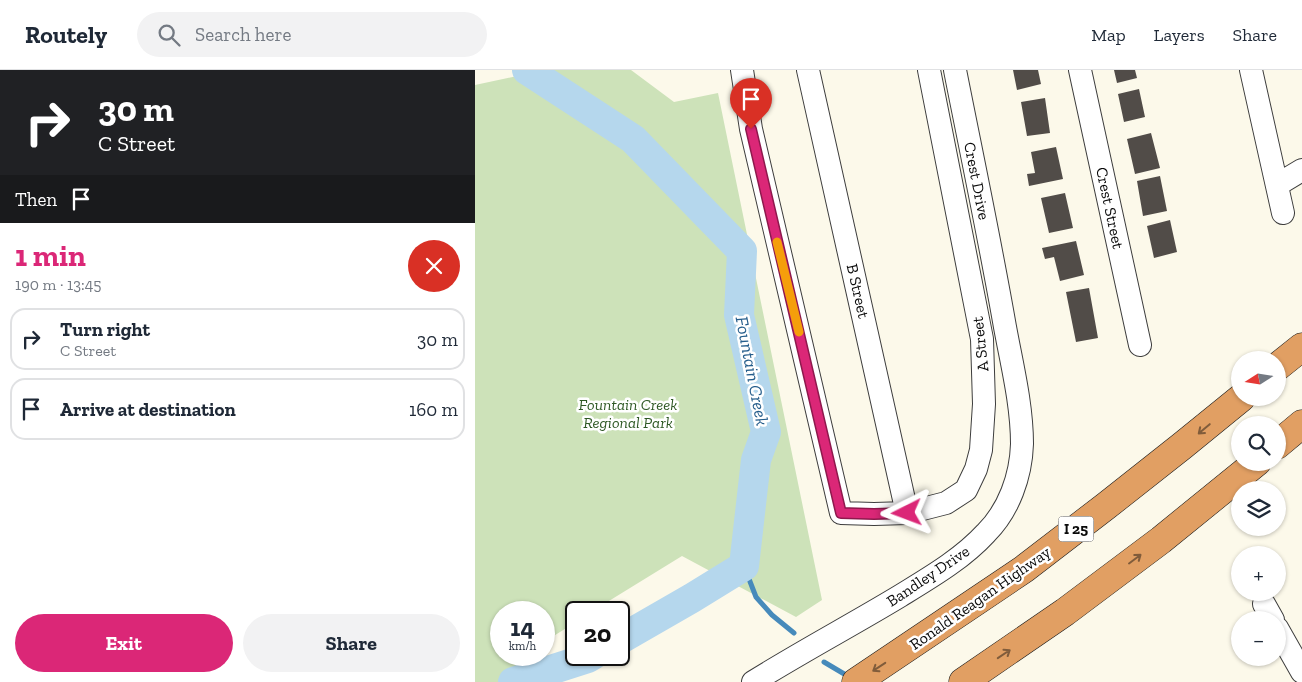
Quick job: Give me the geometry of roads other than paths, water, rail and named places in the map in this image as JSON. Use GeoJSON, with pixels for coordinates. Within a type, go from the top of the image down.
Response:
{"type":"FeatureCollection","features":[{"type":"Feature","properties":{"kind":"highway"},"geometry":{"type":"LineString","coordinates":[[1286,360],[1302,347]]}},
{"type":"Feature","properties":{"kind":"highway","name":"Ronald Reagan Highway"},"geometry":{"type":"LineString","coordinates":[[856,682],[1024,569],[1231,406]]}},
{"type":"Feature","properties":{"kind":"highway"},"geometry":{"type":"LineString","coordinates":[[1286,437],[1302,424]]}},
{"type":"Feature","properties":{"kind":"highway"},"geometry":{"type":"LineString","coordinates":[[963,682],[1065,612],[1161,540],[1246,471]]}},
{"type":"Feature","properties":{"kind":"street","name":"A Street"},"geometry":{"type":"LineString","coordinates":[[742,70],[751,129],[841,513],[874,514],[907,513],[946,503],[966,490],[976,469],[981,450],[984,404],[982,339],[929,70]]}},
{"type":"Feature","properties":{"kind":"street","name":"B Street"},"geometry":{"type":"LineString","coordinates":[[808,70],[907,513]]}},
{"type":"Feature","properties":{"kind":"street","name":"Crest Drive"},"geometry":{"type":"LineString","coordinates":[[955,70],[999,292]]}},
{"type":"Feature","properties":{"kind":"street","name":"Crest Street"},"geometry":{"type":"LineString","coordinates":[[1080,70],[1140,346]]}},
{"type":"Feature","properties":{"kind":"street"},"geometry":{"type":"LineString","coordinates":[[1254,71],[1283,213]]}},
{"type":"Feature","properties":{"kind":"street"},"geometry":{"type":"LineString","coordinates":[[1277,185],[1302,170]]}},
{"type":"Feature","properties":{"kind":"street","name":"Bandley Drive"},"geometry":{"type":"LineString","coordinates":[[753,682],[880,608],[961,557],[986,534],[1001,516],[1019,470],[1022,445],[1021,415],[999,292]]}},
{"type":"Feature","properties":{"kind":"street"},"geometry":{"type":"LineString","coordinates":[[1286,644],[1302,672]]}},
{"type":"Feature","properties":{"kind":"waterway","name":"Fountain Creek"},"geometry":{"type":"LineString","coordinates":[[527,70],[633,139],[742,251],[739,315],[766,432],[756,460],[744,566],[630,634]]}},
{"type":"Feature","properties":{"kind":"waterway"},"geometry":{"type":"LineString","coordinates":[[744,566],[756,597],[772,615],[794,633]]}},
{"type":"Feature","properties":{"kind":"waterway"},"geometry":{"type":"LineString","coordinates":[[824,662],[851,678]]}},
{"type":"Feature","properties":{"kind":"waterway","name":"Fountain Creek"},"geometry":{"type":"LineString","coordinates":[[513,682],[565,665]]}},
{"type":"Feature","properties":{"kind":"park label","name":"Fountain Creek Regional Park"},"geometry":{"type":"Point","coordinates":[628,413]}}]}
